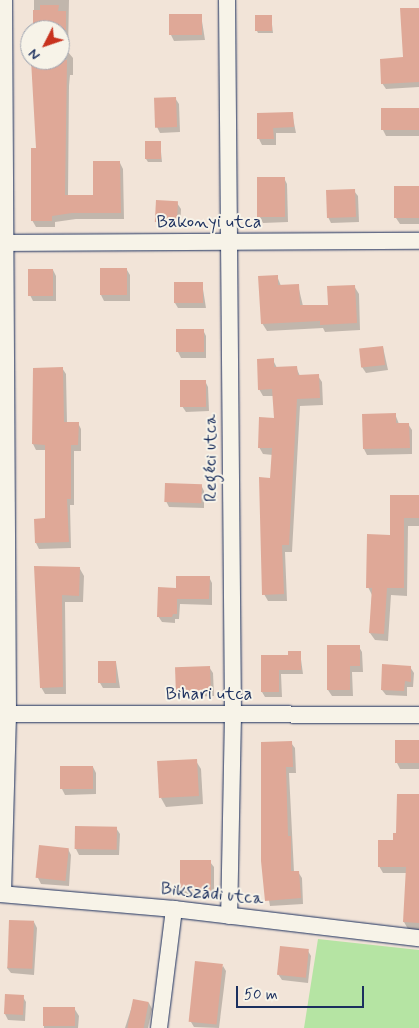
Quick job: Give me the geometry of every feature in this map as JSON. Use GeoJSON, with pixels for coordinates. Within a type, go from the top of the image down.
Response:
{"type":"FeatureCollection","features":[{"type":"Feature","properties":{"kind":"street"},"geometry":{"type":"LineString","coordinates":[[1,894],[4,714],[4,0]]}},
{"type":"Feature","properties":{"kind":"street","name":"Regéci utca"},"geometry":{"type":"LineString","coordinates":[[227,0],[233,714],[229,916]]}},
{"type":"Feature","properties":{"kind":"street","name":"Bakonyi utca"},"geometry":{"type":"LineString","coordinates":[[3,243],[419,240]]}},
{"type":"Feature","properties":{"kind":"street","name":"Bihari utca"},"geometry":{"type":"LineString","coordinates":[[4,714],[419,715]]}},
{"type":"Feature","properties":{"kind":"street","name":"Bikszádi utca"},"geometry":{"type":"LineString","coordinates":[[1,894],[174,909],[419,938]]}},
{"type":"Feature","properties":{"kind":"street"},"geometry":{"type":"LineString","coordinates":[[159,1028],[174,909]]}},
{"type":"Feature","properties":{"kind":"green space"},"geometry":{"type":"Polygon","coordinates":[[[318,939],[419,950],[419,1028],[304,1028],[318,939]]]}},
{"type":"Feature","properties":{"kind":"building"},"geometry":{"type":"Polygon","coordinates":[[[40,5],[59,5],[58,11],[66,11],[66,20],[33,20],[33,10],[40,10],[40,5]]]}},
{"type":"Feature","properties":{"kind":"building"},"geometry":{"type":"Polygon","coordinates":[[[400,8],[419,8],[419,82],[381,84],[380,59],[403,57],[400,8]]]}},
{"type":"Feature","properties":{"kind":"building"},"geometry":{"type":"Polygon","coordinates":[[[169,14],[202,14],[202,35],[169,35],[169,14]]]}},
{"type":"Feature","properties":{"kind":"building"},"geometry":{"type":"Polygon","coordinates":[[[255,15],[272,15],[272,31],[255,31],[255,15]]]}},
{"type":"Feature","properties":{"kind":"building"},"geometry":{"type":"Polygon","coordinates":[[[32,70],[67,70],[65,195],[93,195],[93,161],[120,161],[121,213],[72,213],[52,216],[52,221],[31,221],[31,148],[36,148],[32,70]]]}},
{"type":"Feature","properties":{"kind":"building"},"geometry":{"type":"Polygon","coordinates":[[[176,97],[177,127],[155,128],[154,98],[176,97]]]}},
{"type":"Feature","properties":{"kind":"building"},"geometry":{"type":"Polygon","coordinates":[[[381,108],[419,108],[419,130],[381,130],[381,108]]]}},
{"type":"Feature","properties":{"kind":"building"},"geometry":{"type":"Polygon","coordinates":[[[293,112],[294,127],[273,128],[274,139],[257,139],[257,113],[293,112]]]}},
{"type":"Feature","properties":{"kind":"building"},"geometry":{"type":"Polygon","coordinates":[[[145,141],[161,141],[161,159],[145,159],[145,141]]]}},
{"type":"Feature","properties":{"kind":"building"},"geometry":{"type":"Polygon","coordinates":[[[257,177],[285,177],[285,217],[257,217],[257,177]]]}},
{"type":"Feature","properties":{"kind":"building"},"geometry":{"type":"Polygon","coordinates":[[[394,186],[419,186],[419,218],[394,218],[394,186]]]}},
{"type":"Feature","properties":{"kind":"building"},"geometry":{"type":"Polygon","coordinates":[[[355,189],[356,217],[327,218],[326,190],[355,189]]]}},
{"type":"Feature","properties":{"kind":"building"},"geometry":{"type":"Polygon","coordinates":[[[156,200],[178,201],[177,223],[155,222],[156,200]]]}},
{"type":"Feature","properties":{"kind":"building"},"geometry":{"type":"Polygon","coordinates":[[[100,268],[127,268],[127,295],[100,295],[100,268]]]}},
{"type":"Feature","properties":{"kind":"building"},"geometry":{"type":"Polygon","coordinates":[[[28,269],[53,269],[53,296],[28,296],[28,269]]]}},
{"type":"Feature","properties":{"kind":"building"},"geometry":{"type":"Polygon","coordinates":[[[278,275],[278,285],[299,284],[300,305],[328,305],[327,286],[355,285],[357,323],[320,325],[320,321],[261,324],[258,276],[278,275]]]}},
{"type":"Feature","properties":{"kind":"building"},"geometry":{"type":"Polygon","coordinates":[[[174,282],[203,282],[203,303],[174,303],[174,282]]]}},
{"type":"Feature","properties":{"kind":"building"},"geometry":{"type":"Polygon","coordinates":[[[176,329],[204,329],[204,352],[176,352],[176,329]]]}},
{"type":"Feature","properties":{"kind":"building"},"geometry":{"type":"Polygon","coordinates":[[[383,346],[385,365],[361,367],[359,349],[383,346]]]}},
{"type":"Feature","properties":{"kind":"building"},"geometry":{"type":"Polygon","coordinates":[[[274,358],[274,367],[297,366],[298,375],[319,374],[320,398],[297,399],[289,545],[282,545],[284,594],[262,595],[259,477],[270,478],[272,448],[258,448],[259,417],[274,418],[272,389],[258,390],[257,359],[274,358]]]}},
{"type":"Feature","properties":{"kind":"building"},"geometry":{"type":"Polygon","coordinates":[[[63,367],[64,422],[79,422],[78,445],[71,445],[71,499],[67,499],[69,542],[35,543],[34,519],[45,518],[45,445],[32,444],[33,368],[63,367]]]}},
{"type":"Feature","properties":{"kind":"building"},"geometry":{"type":"Polygon","coordinates":[[[180,380],[206,380],[206,407],[180,407],[180,380]]]}},
{"type":"Feature","properties":{"kind":"building"},"geometry":{"type":"Polygon","coordinates":[[[396,413],[396,423],[409,423],[410,448],[363,449],[362,414],[396,413]]]}},
{"type":"Feature","properties":{"kind":"building"},"geometry":{"type":"Polygon","coordinates":[[[165,483],[202,484],[201,503],[164,502],[165,483]]]}},
{"type":"Feature","properties":{"kind":"building"},"geometry":{"type":"Polygon","coordinates":[[[390,495],[419,495],[419,518],[404,518],[404,588],[387,588],[384,634],[369,633],[372,588],[366,588],[367,534],[390,535],[390,495]]]}},
{"type":"Feature","properties":{"kind":"building"},"geometry":{"type":"Polygon","coordinates":[[[34,566],[80,567],[79,596],[62,595],[63,687],[40,688],[34,566]]]}},
{"type":"Feature","properties":{"kind":"building"},"geometry":{"type":"Polygon","coordinates":[[[176,576],[210,576],[209,599],[177,599],[177,614],[173,614],[172,617],[157,617],[158,587],[176,588],[176,576]]]}},
{"type":"Feature","properties":{"kind":"building"},"geometry":{"type":"Polygon","coordinates":[[[327,645],[360,645],[360,666],[350,666],[350,690],[327,690],[327,645]]]}},
{"type":"Feature","properties":{"kind":"building"},"geometry":{"type":"Polygon","coordinates":[[[288,651],[301,651],[301,670],[279,670],[279,692],[261,692],[261,655],[288,655],[288,651]]]}},
{"type":"Feature","properties":{"kind":"building"},"geometry":{"type":"Polygon","coordinates":[[[98,661],[116,661],[116,683],[98,683],[98,661]]]}},
{"type":"Feature","properties":{"kind":"building"},"geometry":{"type":"Polygon","coordinates":[[[382,664],[411,666],[411,682],[405,681],[404,691],[381,690],[382,664]]]}},
{"type":"Feature","properties":{"kind":"building"},"geometry":{"type":"Polygon","coordinates":[[[210,666],[211,691],[176,692],[175,667],[210,666]]]}},
{"type":"Feature","properties":{"kind":"building"},"geometry":{"type":"Polygon","coordinates":[[[395,740],[419,740],[419,763],[395,763],[395,740]]]}},
{"type":"Feature","properties":{"kind":"building"},"geometry":{"type":"Polygon","coordinates":[[[292,741],[293,767],[286,767],[288,836],[291,836],[291,871],[299,871],[301,898],[265,901],[261,861],[261,742],[292,741]]]}},
{"type":"Feature","properties":{"kind":"building"},"geometry":{"type":"Polygon","coordinates":[[[197,759],[199,796],[159,798],[157,761],[197,759]]]}},
{"type":"Feature","properties":{"kind":"building"},"geometry":{"type":"Polygon","coordinates":[[[60,766],[93,766],[93,789],[60,789],[60,766]]]}},
{"type":"Feature","properties":{"kind":"building"},"geometry":{"type":"Polygon","coordinates":[[[397,794],[419,794],[419,923],[403,922],[406,867],[378,867],[378,840],[393,840],[393,833],[396,833],[397,794]]]}},
{"type":"Feature","properties":{"kind":"building"},"geometry":{"type":"Polygon","coordinates":[[[75,826],[117,827],[117,850],[75,849],[75,826]]]}},
{"type":"Feature","properties":{"kind":"building"},"geometry":{"type":"Polygon","coordinates":[[[39,845],[69,848],[65,881],[36,878],[39,845]]]}},
{"type":"Feature","properties":{"kind":"building"},"geometry":{"type":"Polygon","coordinates":[[[180,860],[211,860],[211,891],[180,891],[180,860]]]}},
{"type":"Feature","properties":{"kind":"building"},"geometry":{"type":"Polygon","coordinates":[[[9,920],[34,921],[32,969],[7,968],[9,920]]]}},
{"type":"Feature","properties":{"kind":"building"},"geometry":{"type":"Polygon","coordinates":[[[280,946],[309,949],[306,978],[277,975],[280,946]]]}},
{"type":"Feature","properties":{"kind":"building"},"geometry":{"type":"Polygon","coordinates":[[[195,961],[223,964],[216,1025],[189,1022],[195,961]]]}},
{"type":"Feature","properties":{"kind":"building"},"geometry":{"type":"Polygon","coordinates":[[[5,994],[24,995],[23,1015],[4,1014],[5,994]]]}},
{"type":"Feature","properties":{"kind":"building"},"geometry":{"type":"Polygon","coordinates":[[[133,999],[149,1002],[144,1028],[127,1028],[133,999]]]}},
{"type":"Feature","properties":{"kind":"building"},"geometry":{"type":"Polygon","coordinates":[[[43,1007],[75,1007],[75,1026],[43,1026],[43,1007]]]}}]}
